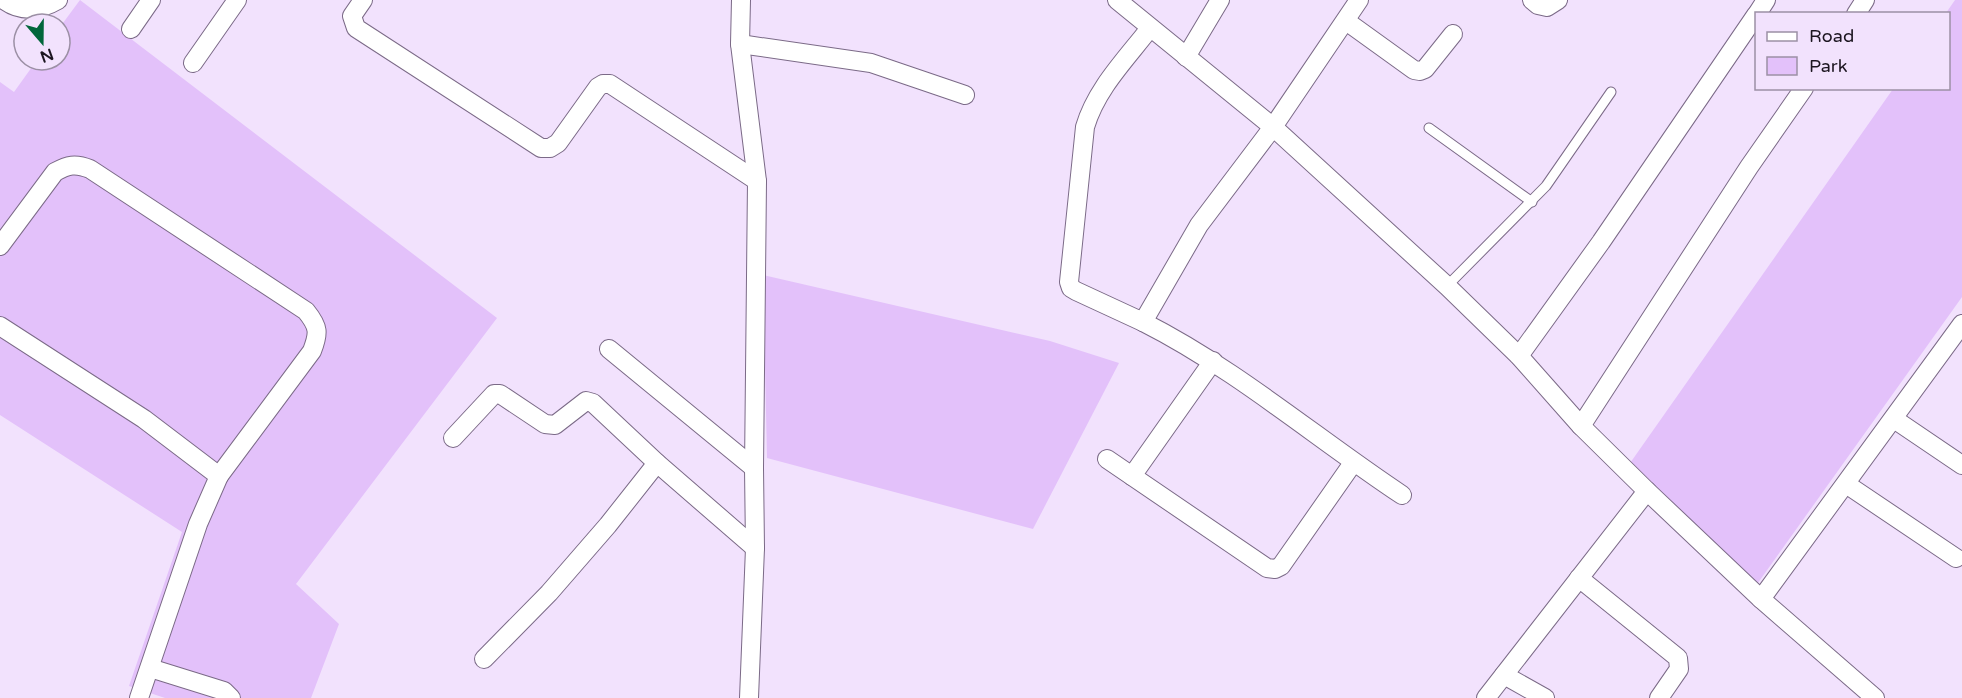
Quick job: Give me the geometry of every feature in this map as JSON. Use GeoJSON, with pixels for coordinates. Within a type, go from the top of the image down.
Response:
{"type":"FeatureCollection","features":[{"type":"Feature","properties":{"kind":"street"},"geometry":{"type":"LineString","coordinates":[[4,0],[9,4],[28,9],[45,8],[58,0]]}},
{"type":"Feature","properties":{"kind":"street"},"geometry":{"type":"LineString","coordinates":[[131,29],[151,0]]}},
{"type":"Feature","properties":{"kind":"street"},"geometry":{"type":"LineString","coordinates":[[193,63],[237,0]]}},
{"type":"Feature","properties":{"kind":"street"},"geometry":{"type":"LineString","coordinates":[[363,0],[352,16],[356,28],[541,148],[550,148],[558,143],[598,87],[610,84],[757,181]]}},
{"type":"Feature","properties":{"kind":"street"},"geometry":{"type":"LineString","coordinates":[[741,0],[740,44],[757,181],[755,548],[749,698]]}},
{"type":"Feature","properties":{"kind":"street"},"geometry":{"type":"LineString","coordinates":[[1117,0],[1273,127],[1447,286],[1519,356],[1581,426],[1647,491],[1761,599],[1875,698]]}},
{"type":"Feature","properties":{"kind":"street"},"geometry":{"type":"LineString","coordinates":[[1186,57],[1220,0]]}},
{"type":"Feature","properties":{"kind":"street"},"geometry":{"type":"LineString","coordinates":[[1143,322],[1199,225],[1273,127],[1359,0]]}},
{"type":"Feature","properties":{"kind":"street"},"geometry":{"type":"LineString","coordinates":[[1532,0],[1538,5],[1547,7],[1558,0]]}},
{"type":"Feature","properties":{"kind":"street"},"geometry":{"type":"LineString","coordinates":[[1519,356],[1601,242],[1755,17]]}},
{"type":"Feature","properties":{"kind":"street"},"geometry":{"type":"LineString","coordinates":[[1346,21],[1414,70],[1420,71],[1425,69],[1453,34]]}},
{"type":"Feature","properties":{"kind":"street"},"geometry":{"type":"LineString","coordinates":[[1150,28],[1099,94],[1085,127],[1069,282],[1071,288],[1180,340],[1353,463],[1402,495]]}},
{"type":"Feature","properties":{"kind":"street"},"geometry":{"type":"LineString","coordinates":[[740,44],[871,63],[965,95]]}},
{"type":"Feature","properties":{"kind":"street"},"geometry":{"type":"LineString","coordinates":[[1581,426],[1802,90]]}},
{"type":"Feature","properties":{"kind":"street"},"geometry":{"type":"LineString","coordinates":[[0,246],[55,172],[67,165],[78,165],[90,169],[306,311],[315,322],[318,336],[312,351],[219,476],[198,524],[139,698]]}},
{"type":"Feature","properties":{"kind":"street"},"geometry":{"type":"LineString","coordinates":[[1761,599],[1962,324]]}},
{"type":"Feature","properties":{"kind":"street"},"geometry":{"type":"LineString","coordinates":[[0,326],[144,419],[219,476]]}},
{"type":"Feature","properties":{"kind":"street"},"geometry":{"type":"LineString","coordinates":[[609,349],[754,468]]}},
{"type":"Feature","properties":{"kind":"street"},"geometry":{"type":"LineString","coordinates":[[1132,476],[1213,362]]}},
{"type":"Feature","properties":{"kind":"street"},"geometry":{"type":"LineString","coordinates":[[453,438],[494,393],[500,394],[550,425],[555,425],[586,401],[593,403],[657,463],[755,548]]}},
{"type":"Feature","properties":{"kind":"street"},"geometry":{"type":"LineString","coordinates":[[1894,419],[1962,465]]}},
{"type":"Feature","properties":{"kind":"street"},"geometry":{"type":"LineString","coordinates":[[1107,459],[1267,568],[1275,569],[1281,566],[1353,463]]}},
{"type":"Feature","properties":{"kind":"street"},"geometry":{"type":"LineString","coordinates":[[484,658],[549,593],[608,525],[657,463]]}},
{"type":"Feature","properties":{"kind":"street"},"geometry":{"type":"LineString","coordinates":[[1846,484],[1956,558]]}},
{"type":"Feature","properties":{"kind":"street"},"geometry":{"type":"LineString","coordinates":[[1486,698],[1647,491]]}},
{"type":"Feature","properties":{"kind":"street"},"geometry":{"type":"LineString","coordinates":[[1579,579],[1678,658],[1679,669],[1659,698]]}},
{"type":"Feature","properties":{"kind":"street"},"geometry":{"type":"LineString","coordinates":[[150,668],[224,691],[231,698]]}},
{"type":"Feature","properties":{"kind":"street"},"geometry":{"type":"LineString","coordinates":[[1504,675],[1545,698]]}},
{"type":"Feature","properties":{"kind":"lane"},"geometry":{"type":"LineString","coordinates":[[1447,286],[1532,202],[1560,168],[1611,92]]}},
{"type":"Feature","properties":{"kind":"lane"},"geometry":{"type":"LineString","coordinates":[[1429,128],[1532,202]]}},
{"type":"Feature","properties":{"kind":"green space"},"geometry":{"type":"Polygon","coordinates":[[[80,0],[497,318],[296,584],[339,624],[311,698],[165,698],[129,686],[182,532],[0,415],[0,82],[14,92],[28,72],[72,72],[71,12],[80,0]]]}},
{"type":"Feature","properties":{"kind":"green space"},"geometry":{"type":"Polygon","coordinates":[[[1955,0],[1962,0],[1962,297],[1755,587],[1628,466],[1892,90],[1950,90],[1950,12],[1947,12],[1955,0]]]}},
{"type":"Feature","properties":{"kind":"green space"},"geometry":{"type":"Polygon","coordinates":[[[763,275],[1050,341],[1119,363],[1033,529],[767,458],[763,275]]]}}]}
